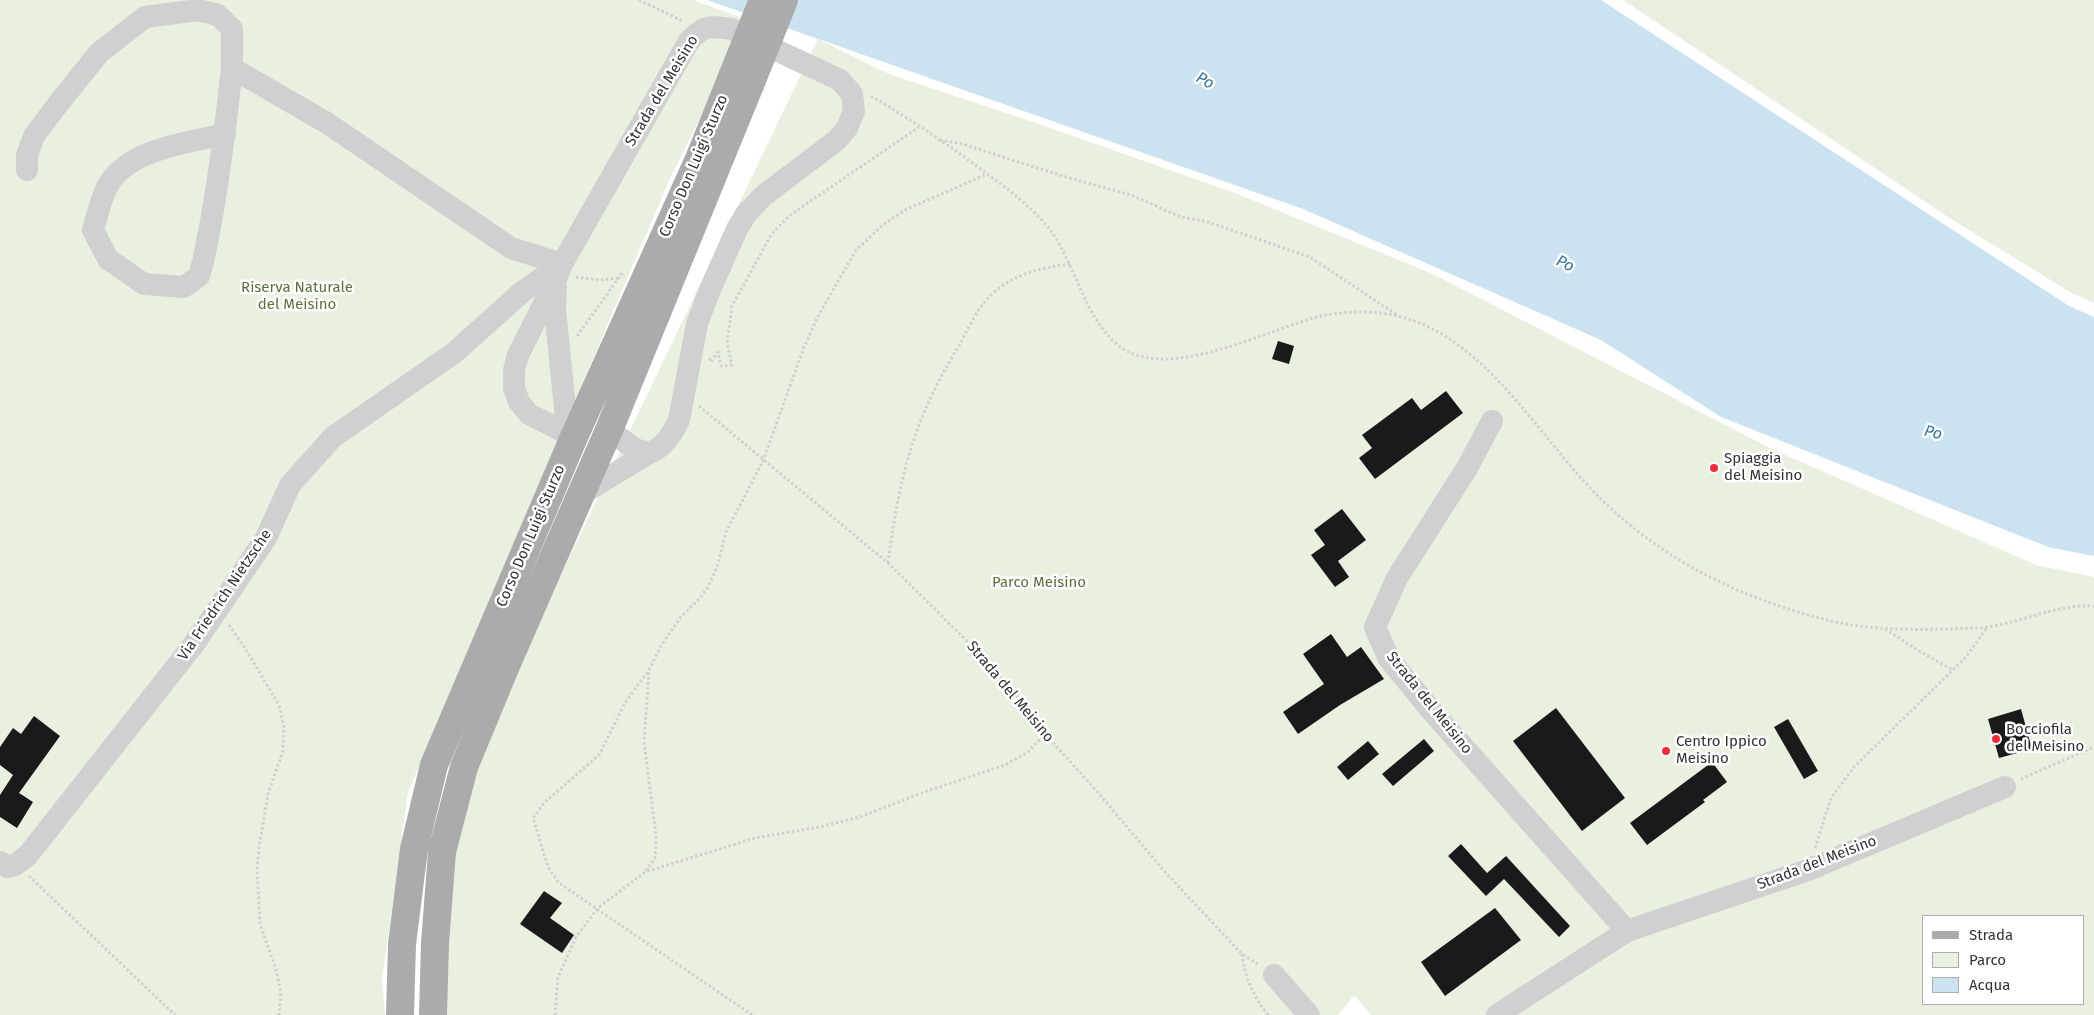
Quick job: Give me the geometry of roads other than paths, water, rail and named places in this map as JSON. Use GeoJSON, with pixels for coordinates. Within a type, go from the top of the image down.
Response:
{"type":"FeatureCollection","features":[{"type":"Feature","properties":{"kind":"main road"},"geometry":{"type":"LineString","coordinates":[[741,81],[763,0]]}},
{"type":"Feature","properties":{"kind":"main road"},"geometry":{"type":"LineString","coordinates":[[741,81],[784,0]]}},
{"type":"Feature","properties":{"kind":"main road","name":"Corso Don Luigi Sturzo"},"geometry":{"type":"LineString","coordinates":[[433,1015],[435,942],[442,852],[464,767],[505,668],[610,430],[741,81]]}},
{"type":"Feature","properties":{"kind":"main road","name":"Corso Don Luigi Sturzo"},"geometry":{"type":"LineString","coordinates":[[400,1015],[402,944],[414,849],[434,765],[574,437],[699,159],[741,81]]}},
{"type":"Feature","properties":{"kind":"street"},"geometry":{"type":"LineString","coordinates":[[27,170],[27,155],[34,136],[99,53],[145,17],[198,10],[218,15],[232,30],[232,68],[225,134],[210,228],[199,276],[184,287],[144,284],[108,259],[93,230],[106,189],[120,170],[151,151],[225,134]]}},
{"type":"Feature","properties":{"kind":"street","name":"Strada del Meisino"},"geometry":{"type":"LineString","coordinates":[[574,437],[529,414],[519,402],[514,388],[514,370],[518,355],[689,41],[700,29],[716,26],[731,29],[840,80],[852,94],[854,111],[847,128],[837,140],[763,196],[746,214],[737,229],[708,292],[697,324],[679,420],[674,431],[664,444],[649,453]]}},
{"type":"Feature","properties":{"kind":"street"},"geometry":{"type":"LineString","coordinates":[[232,68],[327,123],[511,248],[562,274]]}},
{"type":"Feature","properties":{"kind":"street","name":"Strada del Meisino"},"geometry":{"type":"LineString","coordinates":[[562,274],[555,309],[566,418],[574,437]]}},
{"type":"Feature","properties":{"kind":"street","name":"Via Friedrich Nietzsche"},"geometry":{"type":"LineString","coordinates":[[8,864],[28,855],[218,610],[266,538],[290,486],[333,437],[454,353],[522,292],[562,274]]}},
{"type":"Feature","properties":{"kind":"street","name":"Strada del Meisino"},"geometry":{"type":"LineString","coordinates":[[1492,420],[1467,468],[1397,578],[1375,627],[1389,659],[1436,716],[1627,931]]}},
{"type":"Feature","properties":{"kind":"street"},"geometry":{"type":"LineString","coordinates":[[610,430],[635,449],[649,453]]}},
{"type":"Feature","properties":{"kind":"street"},"geometry":{"type":"LineString","coordinates":[[582,493],[649,453]]}},
{"type":"Feature","properties":{"kind":"street","name":"Strada del Meisino"},"geometry":{"type":"LineString","coordinates":[[1497,1015],[1627,931],[1808,870],[2004,787]]}},
{"type":"Feature","properties":{"kind":"street"},"geometry":{"type":"LineString","coordinates":[[1274,975],[1309,1015]]}},
{"type":"Feature","properties":{"kind":"water","name":"Po"},"geometry":{"type":"Polygon","coordinates":[[[707,0],[1601,0],[2069,306],[2094,317],[2094,556],[2048,547],[1721,417],[1601,340],[1303,209],[707,0]]]}},
{"type":"Feature","properties":{"kind":"place","name":"Spiaggia del Meisino"},"geometry":{"type":"Point","coordinates":[1714,468]}},
{"type":"Feature","properties":{"kind":"place","name":"Bocciofila del Meisino"},"geometry":{"type":"Point","coordinates":[1996,739]}},
{"type":"Feature","properties":{"kind":"place","name":"Centro Ippico Meisino"},"geometry":{"type":"Point","coordinates":[1666,751]}},
{"type":"Feature","properties":{"kind":"park label","name":"Riserva Naturale del Meisino"},"geometry":{"type":"Point","coordinates":[297,296]}},
{"type":"Feature","properties":{"kind":"park label","name":"Parco Meisino"},"geometry":{"type":"Point","coordinates":[1039,583]}}]}
